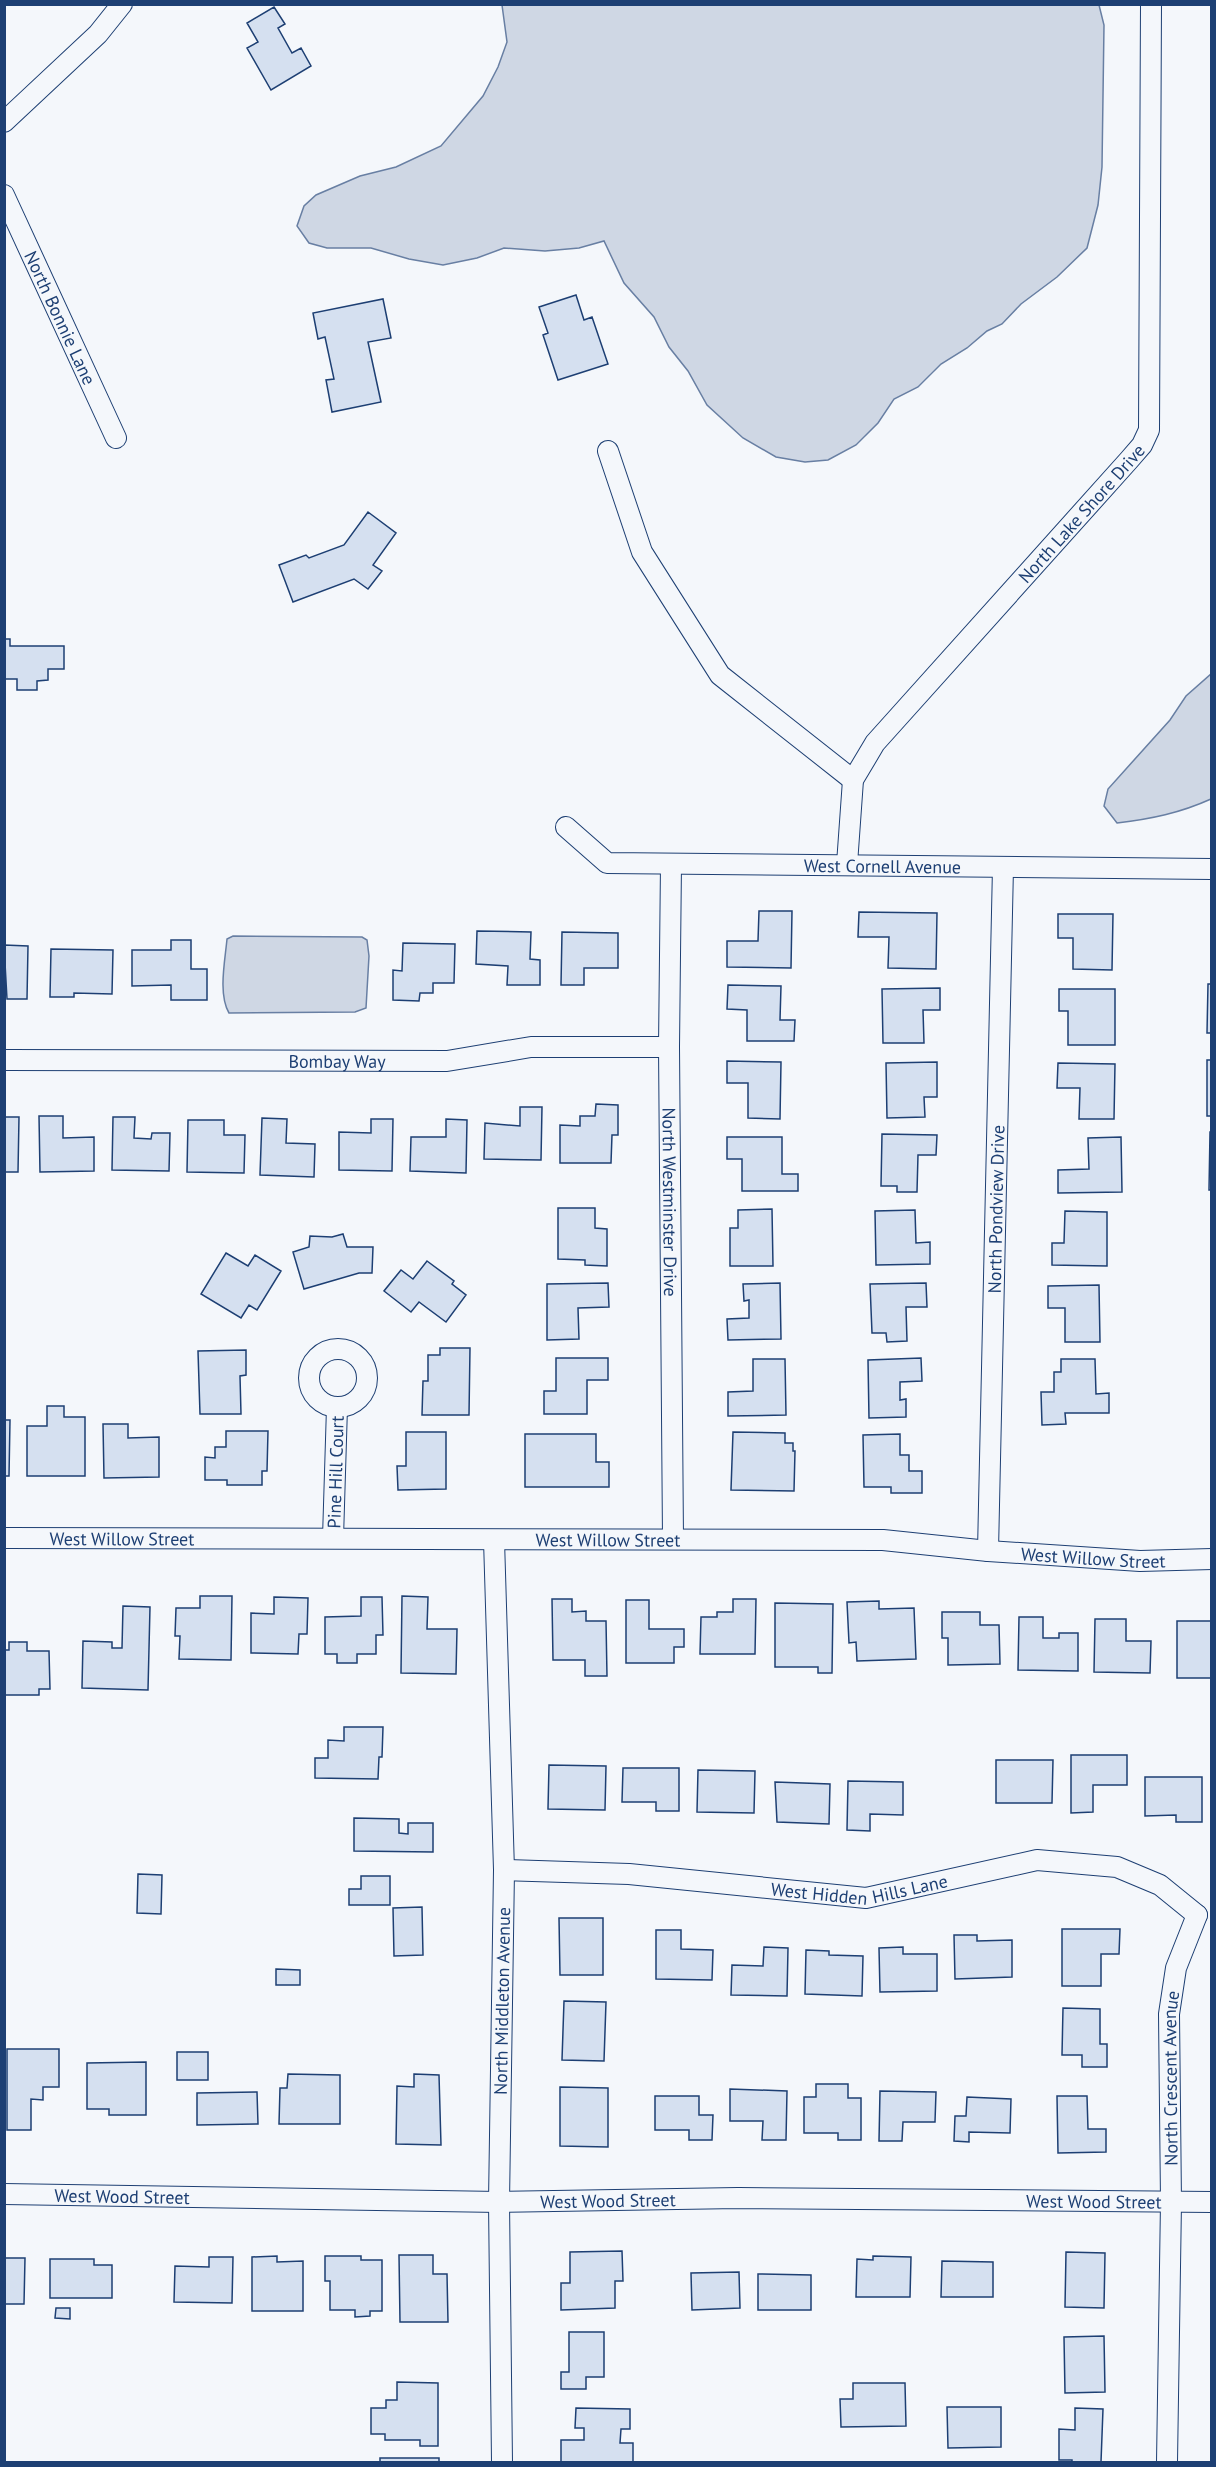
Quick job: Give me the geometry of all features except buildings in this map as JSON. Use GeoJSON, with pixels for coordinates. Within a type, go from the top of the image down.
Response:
{"type":"FeatureCollection","features":[{"type":"Feature","properties":{"kind":"street"},"geometry":{"type":"LineString","coordinates":[[4,122],[98,34],[122,4]]}},
{"type":"Feature","properties":{"kind":"street","name":"North Lake Shore Drive"},"geometry":{"type":"LineString","coordinates":[[847,864],[853,780],[875,742],[1129,460],[1142,444],[1149,430],[1151,4]]}},
{"type":"Feature","properties":{"kind":"street","name":"North Bonnie Lane"},"geometry":{"type":"LineString","coordinates":[[4,195],[116,438]]}},
{"type":"Feature","properties":{"kind":"street"},"geometry":{"type":"LineString","coordinates":[[608,451],[642,552],[720,675],[853,780]]}},
{"type":"Feature","properties":{"kind":"street","name":"West Cornell Avenue"},"geometry":{"type":"LineString","coordinates":[[566,827],[607,863],[1212,869]]}},
{"type":"Feature","properties":{"kind":"street","name":"North Westminster Drive"},"geometry":{"type":"LineString","coordinates":[[671,864],[669,1047],[673,1539]]}},
{"type":"Feature","properties":{"kind":"street","name":"North Pondview Drive"},"geometry":{"type":"LineString","coordinates":[[988,1551],[1003,867]]}},
{"type":"Feature","properties":{"kind":"street","name":"Bombay Way"},"geometry":{"type":"LineString","coordinates":[[4,1060],[447,1061],[531,1047],[669,1047]]}},
{"type":"Feature","properties":{"kind":"street","name":"Pine Hill Court"},"geometry":{"type":"LineString","coordinates":[[333,1538],[337,1407]]}},
{"type":"Feature","properties":{"kind":"street","name":"West Willow Street"},"geometry":{"type":"LineString","coordinates":[[4,1538],[883,1540],[988,1551],[1140,1561],[1212,1559]]}},
{"type":"Feature","properties":{"kind":"street","name":"North Middleton Avenue"},"geometry":{"type":"LineString","coordinates":[[494,1540],[504,1870],[499,2202],[502,2463]]}},
{"type":"Feature","properties":{"kind":"street","name":"West Hidden Hills Lane"},"geometry":{"type":"LineString","coordinates":[[504,1870],[629,1875],[866,1898],[1037,1860],[1117,1867],[1160,1885],[1204,1911]]}},
{"type":"Feature","properties":{"kind":"street","name":"North Crescent Avenue"},"geometry":{"type":"LineString","coordinates":[[1167,2463],[1171,2202],[1169,2014],[1176,1968],[1204,1911]]}},
{"type":"Feature","properties":{"kind":"street","name":"West Wood Street"},"geometry":{"type":"LineString","coordinates":[[4,2194],[499,2202],[738,2198],[1212,2202]]}},
{"type":"Feature","properties":{"kind":"shaded area"},"geometry":{"type":"Polygon","coordinates":[[[502,5],[1099,5],[1104,25],[1102,167],[1098,205],[1087,248],[1057,277],[1021,304],[1002,324],[987,331],[967,348],[941,364],[918,387],[894,399],[878,423],[856,445],[828,460],[805,462],[776,457],[743,438],[707,405],[688,371],[669,347],[654,317],[624,283],[604,241],[579,248],[545,251],[504,248],[477,258],[443,265],[409,259],[371,248],[327,248],[309,243],[297,226],[304,206],[316,195],[360,176],[396,167],[441,146],[483,96],[498,67],[507,42],[502,5]]]}},
{"type":"Feature","properties":{"kind":"shaded area"},"geometry":{"type":"Polygon","coordinates":[[[1211,674],[1211,799],[1165,815],[1117,823],[1104,806],[1108,789],[1170,720],[1186,696],[1211,674]]]}},
{"type":"Feature","properties":{"kind":"shaded area"},"geometry":{"type":"Polygon","coordinates":[[[233,936],[362,937],[367,940],[369,956],[366,1008],[355,1012],[229,1013],[224,997],[223,977],[227,939],[233,936]]]}}]}
